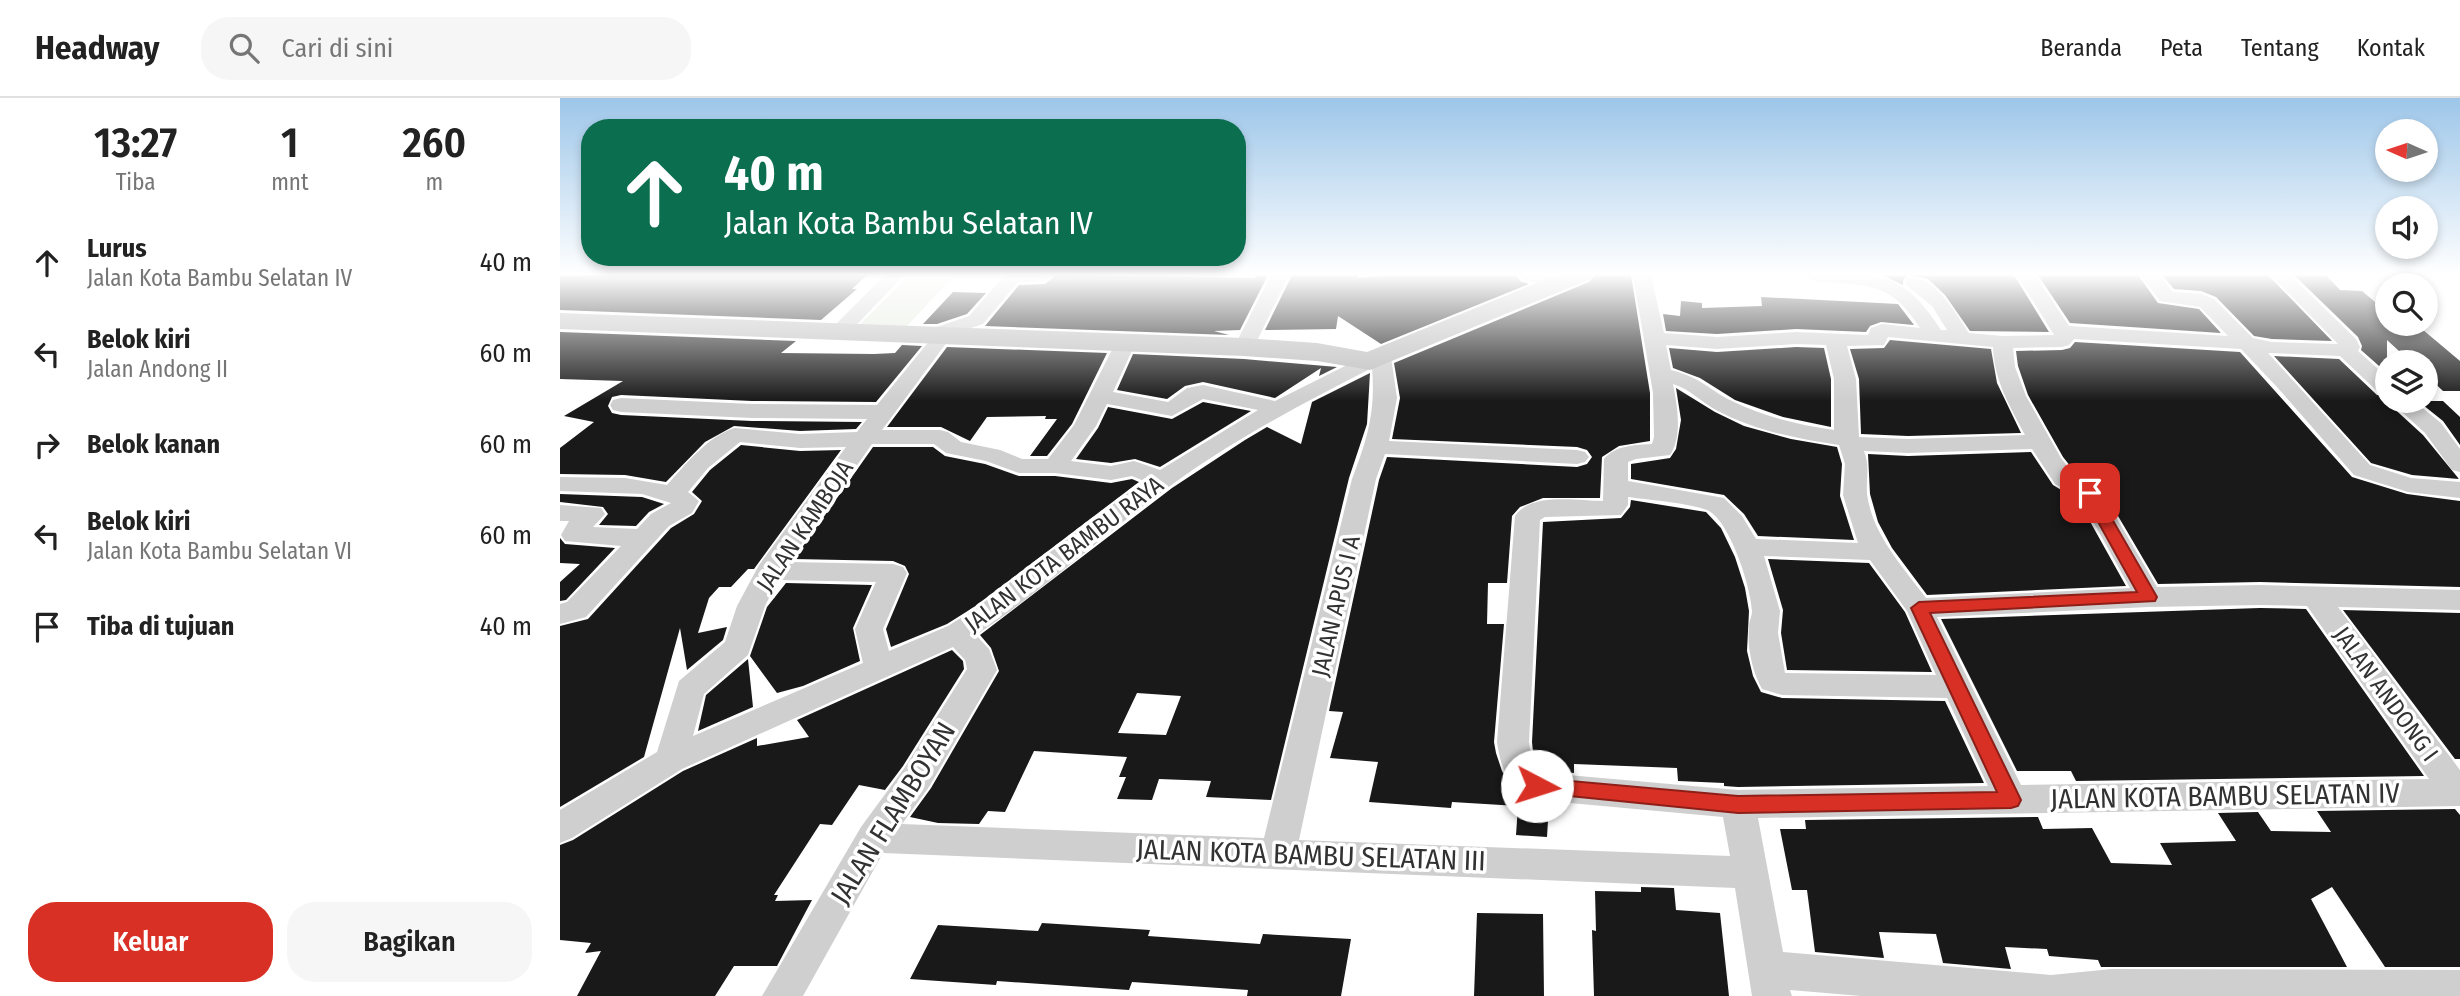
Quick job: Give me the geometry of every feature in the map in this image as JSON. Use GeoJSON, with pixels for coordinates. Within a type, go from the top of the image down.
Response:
{"type":"FeatureCollection","features":[{"type":"Feature","properties":{"kind":"street"},"geometry":{"type":"LineString","coordinates":[[840,331],[854,317]]}},
{"type":"Feature","properties":{"kind":"street"},"geometry":{"type":"LineString","coordinates":[[938,336],[979,317]]}},
{"type":"Feature","properties":{"kind":"street"},"geometry":{"type":"LineString","coordinates":[[1244,347],[1259,317]]}},
{"type":"Feature","properties":{"kind":"street"},"geometry":{"type":"LineString","coordinates":[[560,321],[1244,347],[1376,359],[1478,317]]}},
{"type":"Feature","properties":{"kind":"street"},"geometry":{"type":"LineString","coordinates":[[1650,317],[1667,404],[1667,442],[1662,450],[1631,452],[1616,459],[1616,487],[1721,507],[1727,511],[1747,547],[1767,616],[1763,630],[1773,681],[1782,684],[1957,687]]}},
{"type":"Feature","properties":{"kind":"street"},"geometry":{"type":"LineString","coordinates":[[1924,317],[1934,335]]}},
{"type":"Feature","properties":{"kind":"street"},"geometry":{"type":"LineString","coordinates":[[1949,317],[1962,338]]}},
{"type":"Feature","properties":{"kind":"street"},"geometry":{"type":"LineString","coordinates":[[1654,338],[1717,343],[1786,338],[1877,341],[1878,332],[1882,330],[2003,342],[2062,341],[2065,337],[2053,317]]}},
{"type":"Feature","properties":{"kind":"street"},"geometry":{"type":"LineString","coordinates":[[2221,317],[2362,470],[2408,485],[2460,490]]}},
{"type":"Feature","properties":{"kind":"street"},"geometry":{"type":"LineString","coordinates":[[2322,317],[2350,345],[2345,350]]}},
{"type":"Feature","properties":{"kind":"street"},"geometry":{"type":"LineString","coordinates":[[2063,332],[2247,343],[2272,348],[2345,350],[2375,377]]}},
{"type":"Feature","properties":{"kind":"street","name":"JALAN KAMBOJA"},"geometry":{"type":"LineString","coordinates":[[671,760],[690,689],[738,647],[751,606],[769,571],[938,336]]}},
{"type":"Feature","properties":{"kind":"street"},"geometry":{"type":"LineString","coordinates":[[1835,339],[1845,379],[1844,418],[1848,441],[1857,464],[1855,495],[1870,541],[1919,608],[2011,800]]}},
{"type":"Feature","properties":{"kind":"street"},"geometry":{"type":"LineString","coordinates":[[1055,467],[1085,426],[1126,342]]}},
{"type":"Feature","properties":{"kind":"street"},"geometry":{"type":"LineString","coordinates":[[2003,342],[2004,367],[2015,396],[2050,460],[2064,479],[2090,493],[2149,597]]}},
{"type":"Feature","properties":{"kind":"street","name":"JALAN KOTA BAMBU RAYA"},"geometry":{"type":"LineString","coordinates":[[560,828],[671,760],[958,633],[1003,606],[1162,481],[1235,432],[1376,359]]}},
{"type":"Feature","properties":{"kind":"street","name":"JALAN APUS I A"},"geometry":{"type":"LineString","coordinates":[[1278,854],[1335,617],[1364,479],[1376,447],[1386,398],[1376,359]]}},
{"type":"Feature","properties":{"kind":"street"},"geometry":{"type":"LineString","coordinates":[[1660,374],[1696,386],[1727,407],[1806,434],[1908,446],[2040,442]]}},
{"type":"Feature","properties":{"kind":"street"},"geometry":{"type":"LineString","coordinates":[[1101,397],[1172,409],[1195,393],[1203,392],[1277,408]]}},
{"type":"Feature","properties":{"kind":"street"},"geometry":{"type":"LineString","coordinates":[[621,405],[752,411],[883,412]]}},
{"type":"Feature","properties":{"kind":"street"},"geometry":{"type":"LineString","coordinates":[[2415,413],[2433,428],[2460,465]]}},
{"type":"Feature","properties":{"kind":"street"},"geometry":{"type":"LineString","coordinates":[[2433,428],[2460,430]]}},
{"type":"Feature","properties":{"kind":"street"},"geometry":{"type":"LineString","coordinates":[[673,493],[700,463],[734,435],[800,441],[940,437],[954,448],[992,455],[1018,466],[1111,473],[1134,468],[1162,481]]}},
{"type":"Feature","properties":{"kind":"street"},"geometry":{"type":"LineString","coordinates":[[1376,447],[1577,457]]}},
{"type":"Feature","properties":{"kind":"street"},"geometry":{"type":"LineString","coordinates":[[560,484],[631,486],[673,493],[687,500],[687,503],[660,520],[641,538],[576,610],[560,614]]}},
{"type":"Feature","properties":{"kind":"street","name":"JALAN KOTA BAMBU SELATAN IV"},"geometry":{"type":"LineString","coordinates":[[1616,487],[1615,505],[1612,509],[1540,509],[1528,516],[1513,742],[1517,768],[1537,786],[1738,804],[2459,792]]}},
{"type":"Feature","properties":{"kind":"street"},"geometry":{"type":"LineString","coordinates":[[560,513],[592,514],[575,530],[574,535],[641,538]]}},
{"type":"Feature","properties":{"kind":"street"},"geometry":{"type":"LineString","coordinates":[[1747,547],[1879,552]]}},
{"type":"Feature","properties":{"kind":"street"},"geometry":{"type":"LineString","coordinates":[[769,571],[892,573],[869,629],[879,668]]}},
{"type":"Feature","properties":{"kind":"street"},"geometry":{"type":"LineString","coordinates":[[1919,608],[2149,597],[2315,596],[2460,600]]}},
{"type":"Feature","properties":{"kind":"street","name":"JALAN ANDONG I"},"geometry":{"type":"LineString","coordinates":[[2315,596],[2459,792]]}},
{"type":"Feature","properties":{"kind":"street","name":"JALAN FLAMBOYAN"},"geometry":{"type":"LineString","coordinates":[[782,996],[873,838],[917,777],[982,670],[979,657],[958,633]]}},
{"type":"Feature","properties":{"kind":"street"},"geometry":{"type":"LineString","coordinates":[[1738,804],[1769,983],[2051,994],[2112,988],[2460,989]]}},
{"type":"Feature","properties":{"kind":"street","name":"JALAN KOTA BAMBU SELATAN III"},"geometry":{"type":"LineString","coordinates":[[873,838],[1750,873]]}},
{"type":"Feature","properties":{"kind":"shaded area"},"geometry":{"type":"Polygon","coordinates":[[[867,317],[915,317],[906,327],[858,326],[867,317]]]}},
{"type":"Feature","properties":{"kind":"building"},"geometry":{"type":"Polygon","coordinates":[[[740,317],[825,317],[821,320],[740,317]]]}},
{"type":"Feature","properties":{"kind":"building"},"geometry":{"type":"Polygon","coordinates":[[[930,317],[958,317],[937,324],[923,324],[930,317]]]}},
{"type":"Feature","properties":{"kind":"building"},"geometry":{"type":"Polygon","coordinates":[[[993,317],[1247,317],[1240,330],[1214,331],[1229,335],[985,326],[993,317]]]}},
{"type":"Feature","properties":{"kind":"building"},"geometry":{"type":"Polygon","coordinates":[[[1271,317],[1338,317],[1336,329],[1265,330],[1271,317]]]}},
{"type":"Feature","properties":{"kind":"building"},"geometry":{"type":"Polygon","coordinates":[[[1339,317],[1448,317],[1381,344],[1339,317]]]}},
{"type":"Feature","properties":{"kind":"building"},"geometry":{"type":"Polygon","coordinates":[[[1505,317],[1638,317],[1650,393],[1650,441],[1619,446],[1602,457],[1600,498],[1543,498],[1520,507],[1512,516],[1507,583],[1488,583],[1487,624],[1504,624],[1494,742],[1496,753],[1511,787],[1526,798],[1549,804],[1547,837],[1516,835],[1518,806],[1452,802],[1451,808],[1369,802],[1378,762],[1330,758],[1343,712],[1329,711],[1379,480],[1387,457],[1577,467],[1587,464],[1592,457],[1587,450],[1577,447],[1392,439],[1400,398],[1394,363],[1505,317]]]}},
{"type":"Feature","properties":{"kind":"building"},"geometry":{"type":"Polygon","coordinates":[[[1664,317],[1908,317],[1914,325],[1881,322],[1870,326],[1866,332],[1796,329],[1717,334],[1666,331],[1664,317]]]}},
{"type":"Feature","properties":{"kind":"building"},"geometry":{"type":"Polygon","coordinates":[[[1960,317],[2040,317],[2049,332],[1970,331],[1960,317]]]}},
{"type":"Feature","properties":{"kind":"building"},"geometry":{"type":"Polygon","coordinates":[[[2066,317],[2206,317],[2221,333],[2070,323],[2066,317]]]}},
{"type":"Feature","properties":{"kind":"building"},"geometry":{"type":"Polygon","coordinates":[[[2235,317],[2309,317],[2332,341],[2272,339],[2254,336],[2235,317]]]}},
{"type":"Feature","properties":{"kind":"building"},"geometry":{"type":"Polygon","coordinates":[[[2337,317],[2375,317],[2375,336],[2430,336],[2460,361],[2460,391],[2443,391],[2438,386],[2438,350],[2398,350],[2387,340],[2387,350],[2375,350],[2375,362],[2361,350],[2358,337],[2337,317]]]}},
{"type":"Feature","properties":{"kind":"building"},"geometry":{"type":"Polygon","coordinates":[[[560,332],[796,341],[781,353],[895,353],[902,345],[922,346],[876,402],[752,401],[621,395],[612,397],[608,406],[612,413],[621,415],[752,421],[862,422],[856,429],[800,431],[734,426],[705,442],[666,482],[625,475],[560,474],[560,448],[594,422],[564,416],[623,381],[560,379],[560,332]]]}},
{"type":"Feature","properties":{"kind":"building"},"geometry":{"type":"Polygon","coordinates":[[[1890,340],[1991,349],[1997,383],[2021,433],[1908,436],[1861,434],[1859,379],[1850,349],[1884,348],[1890,340]]]}},
{"type":"Feature","properties":{"kind":"building"},"geometry":{"type":"Polygon","coordinates":[[[2075,342],[2240,352],[2352,477],[2407,494],[2460,501],[2460,587],[2260,582],[2158,584],[2101,487],[2075,472],[2063,457],[2028,395],[2018,366],[2016,351],[2062,350],[2070,348],[2075,342]]]}},
{"type":"Feature","properties":{"kind":"building"},"geometry":{"type":"Polygon","coordinates":[[[947,347],[1107,353],[1072,424],[1047,456],[1030,456],[1057,419],[1045,419],[1046,416],[987,417],[970,441],[941,427],[887,427],[947,347]]]}},
{"type":"Feature","properties":{"kind":"building"},"geometry":{"type":"Polygon","coordinates":[[[1669,348],[1717,352],[1824,348],[1831,379],[1831,427],[1783,417],[1735,400],[1700,378],[1673,368],[1669,348]]]}},
{"type":"Feature","properties":{"kind":"building"},"geometry":{"type":"Polygon","coordinates":[[[1133,354],[1337,367],[1319,376],[1321,368],[1275,398],[1203,382],[1185,386],[1167,399],[1117,390],[1133,354]]]}},
{"type":"Feature","properties":{"kind":"building"},"geometry":{"type":"Polygon","coordinates":[[[2274,356],[2339,359],[2375,393],[2375,413],[2399,413],[2423,435],[2459,479],[2412,475],[2371,463],[2274,356]]]}},
{"type":"Feature","properties":{"kind":"building"},"geometry":{"type":"Polygon","coordinates":[[[1370,373],[1367,424],[1349,478],[1271,800],[1206,797],[1211,781],[1159,779],[1152,800],[1117,799],[1126,777],[1119,777],[1127,757],[1034,751],[1005,812],[988,811],[979,824],[938,823],[910,817],[931,788],[999,671],[991,648],[980,635],[1172,488],[1245,440],[1267,427],[1301,444],[1312,402],[1370,373]],[[1137,693],[1118,733],[1166,735],[1181,696],[1137,693]]]}},
{"type":"Feature","properties":{"kind":"building"},"geometry":{"type":"Polygon","coordinates":[[[1676,388],[1744,426],[1791,439],[1837,447],[1842,464],[1840,496],[1854,540],[1758,536],[1744,514],[1724,495],[1631,479],[1631,464],[1670,458],[1676,449],[1681,420],[1676,388]]]}},
{"type":"Feature","properties":{"kind":"building"},"geometry":{"type":"Polygon","coordinates":[[[2438,401],[2443,401],[2460,417],[2460,445],[2443,421],[2433,413],[2438,413],[2438,401]]]}},
{"type":"Feature","properties":{"kind":"building"},"geometry":{"type":"Polygon","coordinates":[[[1203,402],[1251,411],[1160,467],[1135,459],[1111,463],[1076,459],[1098,428],[1108,407],[1172,419],[1203,402]]]}},
{"type":"Feature","properties":{"kind":"building"},"geometry":{"type":"Polygon","coordinates":[[[741,445],[800,451],[841,450],[754,569],[748,569],[731,587],[719,587],[709,598],[698,633],[727,627],[723,640],[687,670],[680,628],[644,757],[560,807],[560,626],[588,619],[671,528],[694,514],[702,501],[692,492],[710,470],[741,445]]]}},
{"type":"Feature","properties":{"kind":"building"},"geometry":{"type":"Polygon","coordinates":[[[873,447],[933,447],[945,456],[985,464],[1019,476],[1055,476],[1111,483],[1132,479],[1139,482],[974,607],[947,624],[891,647],[886,629],[909,574],[905,566],[893,561],[794,559],[873,447]]]}},
{"type":"Feature","properties":{"kind":"building"},"geometry":{"type":"Polygon","coordinates":[[[2031,452],[2053,485],[2078,500],[2126,586],[1927,595],[1892,548],[1878,522],[1870,494],[1868,454],[1908,456],[2031,452]]]}},
{"type":"Feature","properties":{"kind":"building"},"geometry":{"type":"Polygon","coordinates":[[[560,494],[642,497],[664,504],[649,512],[636,526],[599,525],[608,514],[603,507],[560,502],[560,494]]]}},
{"type":"Feature","properties":{"kind":"building"},"geometry":{"type":"Polygon","coordinates":[[[1631,500],[1706,512],[1721,528],[1735,557],[1745,588],[1749,611],[1747,651],[1753,676],[1761,692],[1782,698],[1945,701],[1984,783],[1738,787],[1724,786],[1724,783],[1678,781],[1677,768],[1574,764],[1574,773],[1546,770],[1534,761],[1532,742],[1543,522],[1621,518],[1630,507],[1631,500]]]}},
{"type":"Feature","properties":{"kind":"building"},"geometry":{"type":"Polygon","coordinates":[[[560,538],[565,544],[615,548],[566,600],[560,601],[560,582],[580,564],[560,563],[560,538]]]}},
{"type":"Feature","properties":{"kind":"building"},"geometry":{"type":"Polygon","coordinates":[[[1768,559],[1869,563],[1905,612],[1932,672],[1787,670],[1781,633],[1783,610],[1768,559]]]}},
{"type":"Feature","properties":{"kind":"building"},"geometry":{"type":"Polygon","coordinates":[[[786,583],[872,585],[853,628],[860,661],[803,686],[777,693],[750,656],[767,607],[786,583]]]}},
{"type":"Feature","properties":{"kind":"building"},"geometry":{"type":"Polygon","coordinates":[[[2260,608],[2306,609],[2424,776],[2076,781],[2071,771],[2017,771],[1941,619],[2260,608]]]}},
{"type":"Feature","properties":{"kind":"building"},"geometry":{"type":"Polygon","coordinates":[[[2343,610],[2460,613],[2460,759],[2455,759],[2343,610]]]}},
{"type":"Feature","properties":{"kind":"building"},"geometry":{"type":"Polygon","coordinates":[[[952,650],[963,661],[964,669],[903,766],[885,790],[859,785],[832,825],[820,824],[774,895],[778,895],[775,901],[812,900],[777,966],[734,966],[715,996],[577,996],[601,951],[585,953],[591,943],[560,940],[560,845],[573,840],[683,771],[757,738],[757,746],[809,737],[797,720],[952,650]]]}},
{"type":"Feature","properties":{"kind":"building"},"geometry":{"type":"Polygon","coordinates":[[[748,659],[753,707],[698,731],[706,695],[748,659]]]}},
{"type":"Feature","properties":{"kind":"building"},"geometry":{"type":"Polygon","coordinates":[[[2455,809],[2460,815],[2460,967],[2385,967],[2332,887],[2311,899],[2347,967],[2101,967],[2098,960],[2049,956],[2047,949],[2005,947],[2011,969],[1943,963],[1936,934],[1879,932],[1884,958],[1815,952],[1807,890],[1792,890],[1780,829],[1806,829],[1805,820],[2038,817],[2043,829],[2092,828],[2111,863],[2172,865],[2160,843],[2236,841],[2218,813],[2258,812],[2271,831],[2331,832],[2317,811],[2455,809]]]}},
{"type":"Feature","properties":{"kind":"building"},"geometry":{"type":"Polygon","coordinates":[[[1641,887],[1674,888],[1676,910],[1720,913],[1729,996],[1594,996],[1592,930],[1596,931],[1595,891],[1641,892],[1641,887]]]}},
{"type":"Feature","properties":{"kind":"building"},"geometry":{"type":"Polygon","coordinates":[[[1477,913],[1543,914],[1544,996],[1474,996],[1477,913]]]}},
{"type":"Feature","properties":{"kind":"building"},"geometry":{"type":"Polygon","coordinates":[[[1042,923],[1150,930],[1148,936],[1260,944],[1263,934],[1351,939],[1341,996],[1247,996],[1248,990],[1132,982],[1129,990],[997,981],[996,985],[910,979],[938,925],[1038,931],[1042,923]]]}},
{"type":"Feature","properties":{"kind":"route"},"geometry":{"type":"LineString","coordinates":[[1537,786],[1738,804],[2011,800],[1919,608],[2149,597],[2090,493]]}}]}
